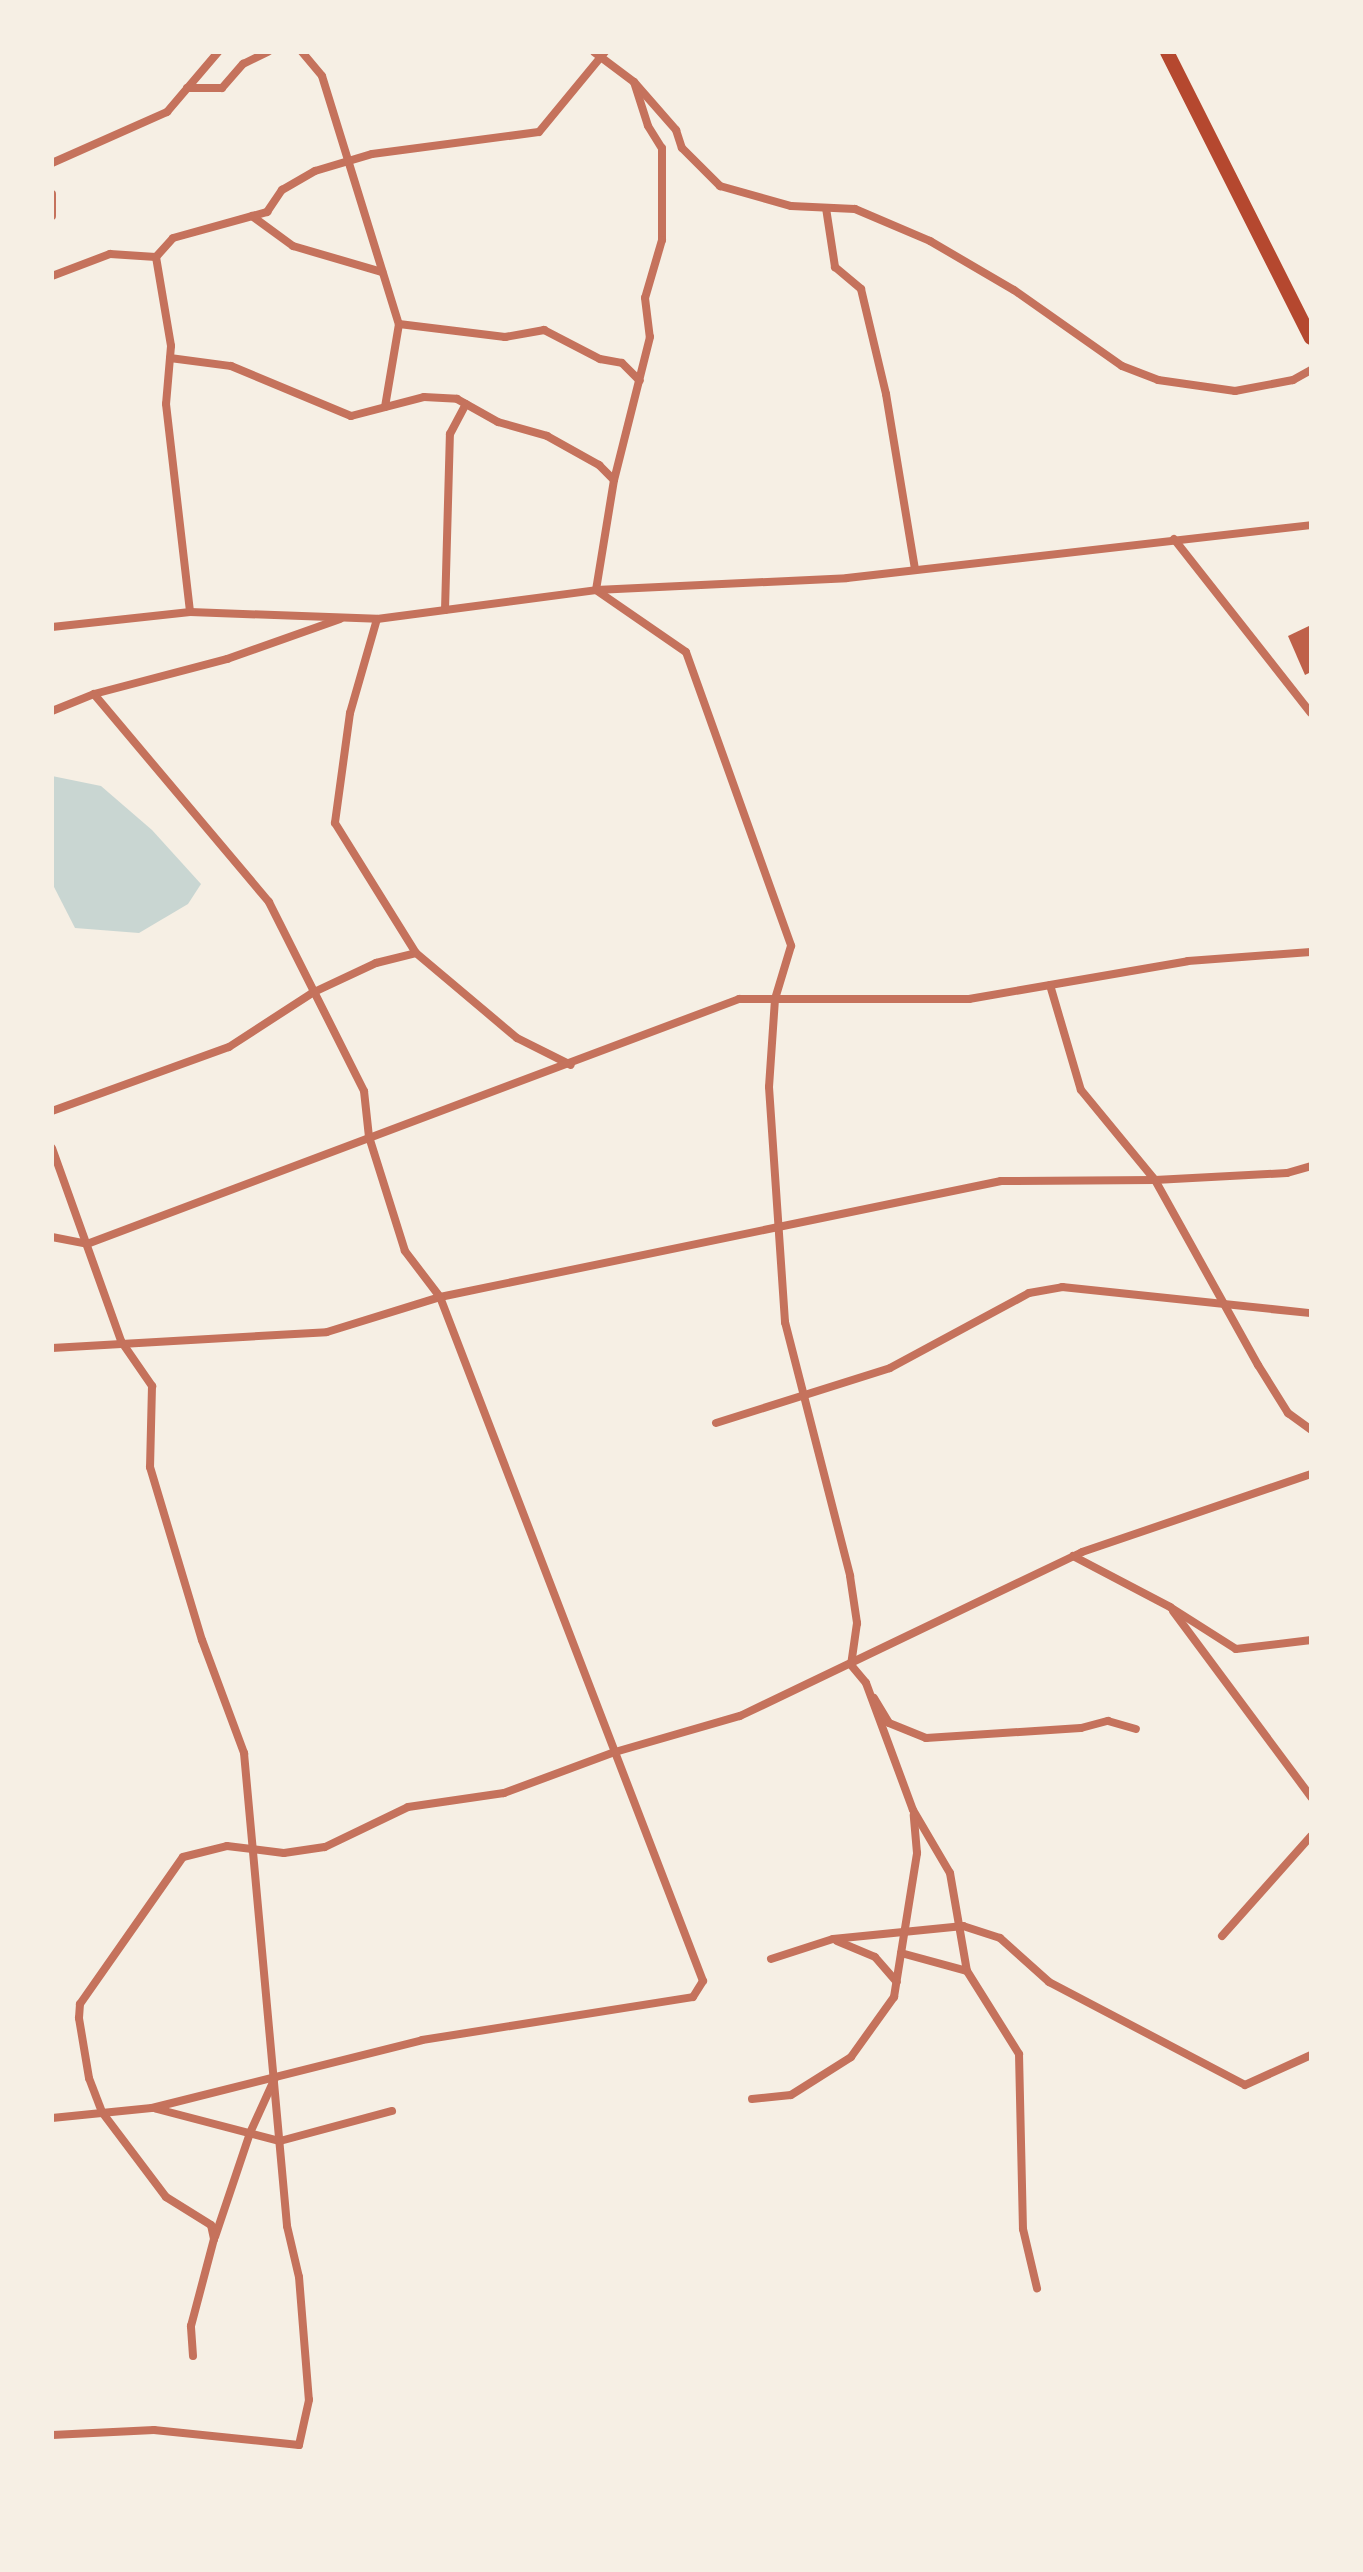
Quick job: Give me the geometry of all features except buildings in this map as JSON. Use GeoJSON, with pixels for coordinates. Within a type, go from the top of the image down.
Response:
{"type":"FeatureCollection","features":[{"type":"Feature","properties":{"kind":"main road"},"geometry":{"type":"LineString","coordinates":[[1167,52],[1311,338]]}},
{"type":"Feature","properties":{"kind":"street"},"geometry":{"type":"LineString","coordinates":[[52,163],[167,112],[218,52]]}},
{"type":"Feature","properties":{"kind":"street"},"geometry":{"type":"LineString","coordinates":[[187,88],[222,88],[243,64],[268,52]]}},
{"type":"Feature","properties":{"kind":"street"},"geometry":{"type":"LineString","coordinates":[[302,52],[322,76],[399,324],[385,407]]}},
{"type":"Feature","properties":{"kind":"street"},"geometry":{"type":"LineString","coordinates":[[190,612],[181,523],[172,493],[166,404],[170,358],[156,257],[173,238],[267,212],[282,190],[315,171],[347,162],[539,132],[599,54],[634,82],[676,130],[682,148],[720,186],[791,206],[855,209],[930,241],[1014,290],[1122,366],[1158,380],[1235,391],[1293,380],[1311,370]]}},
{"type":"Feature","properties":{"kind":"street"},"geometry":{"type":"LineString","coordinates":[[596,590],[614,480],[650,337],[645,298],[662,240],[662,148],[648,126],[634,82]]}},
{"type":"Feature","properties":{"kind":"street"},"geometry":{"type":"LineString","coordinates":[[52,194],[52,216]]}},
{"type":"Feature","properties":{"kind":"street"},"geometry":{"type":"LineString","coordinates":[[826,208],[835,267],[861,289],[886,394],[915,569]]}},
{"type":"Feature","properties":{"kind":"street"},"geometry":{"type":"LineString","coordinates":[[252,216],[293,246],[382,272]]}},
{"type":"Feature","properties":{"kind":"street"},"geometry":{"type":"LineString","coordinates":[[52,276],[110,254],[156,257]]}},
{"type":"Feature","properties":{"kind":"street"},"geometry":{"type":"LineString","coordinates":[[399,324],[505,337],[544,330],[600,359],[622,363],[640,381]]}},
{"type":"Feature","properties":{"kind":"street"},"geometry":{"type":"LineString","coordinates":[[170,358],[231,366],[351,416],[424,397],[466,404],[498,422],[547,436],[599,465],[614,480]]}},
{"type":"Feature","properties":{"kind":"street"},"geometry":{"type":"LineString","coordinates":[[445,610],[450,434],[466,404]]}},
{"type":"Feature","properties":{"kind":"street"},"geometry":{"type":"LineString","coordinates":[[52,627],[190,612],[377,619],[596,590],[915,569],[1311,525]]}},
{"type":"Feature","properties":{"kind":"street"},"geometry":{"type":"LineString","coordinates":[[1174,539],[1311,713]]}},
{"type":"Feature","properties":{"kind":"street"},"geometry":{"type":"LineString","coordinates":[[596,590],[686,652],[791,946],[775,999],[769,1087],[785,1322],[801,1398],[829,1485],[850,1576],[857,1623],[851,1665],[866,1683],[889,1723],[926,1738],[1081,1728],[1108,1721],[1136,1729]]}},
{"type":"Feature","properties":{"kind":"street"},"geometry":{"type":"LineString","coordinates":[[52,711],[94,694],[227,659],[345,617]]}},
{"type":"Feature","properties":{"kind":"street"},"geometry":{"type":"LineString","coordinates":[[377,619],[350,713],[335,823],[416,953],[517,1038],[571,1065]]}},
{"type":"Feature","properties":{"kind":"street"},"geometry":{"type":"LineString","coordinates":[[52,2118],[152,2108],[422,2040],[693,1997],[700,1991],[701,1967],[440,1297],[405,1251],[369,1137],[364,1091],[312,993],[269,902],[94,694]]}},
{"type":"Feature","properties":{"kind":"street"},"geometry":{"type":"LineString","coordinates":[[52,1237],[87,1244],[369,1137],[571,1065],[739,999],[969,999],[1188,961],[1311,952]]}},
{"type":"Feature","properties":{"kind":"street"},"geometry":{"type":"LineString","coordinates":[[52,1111],[229,1047],[312,993],[376,963],[416,953]]}},
{"type":"Feature","properties":{"kind":"street"},"geometry":{"type":"LineString","coordinates":[[1050,985],[1081,1090],[1155,1180],[1222,1304],[1288,1413],[1311,1430]]}},
{"type":"Feature","properties":{"kind":"street"},"geometry":{"type":"LineString","coordinates":[[52,1148],[121,1341],[152,1386],[150,1467],[202,1640],[244,1753],[250,1849],[309,2400],[299,2445],[184,2431],[52,2435]]}},
{"type":"Feature","properties":{"kind":"street"},"geometry":{"type":"LineString","coordinates":[[52,1348],[121,1341],[327,1332],[440,1297],[779,1230],[1001,1181],[1155,1180],[1287,1173],[1311,1166]]}},
{"type":"Feature","properties":{"kind":"street"},"geometry":{"type":"LineString","coordinates":[[716,1423],[890,1368],[1029,1293],[1062,1287],[1311,1313]]}},
{"type":"Feature","properties":{"kind":"street"},"geometry":{"type":"LineString","coordinates":[[214,2239],[211,2225],[166,2197],[102,2112],[89,2078],[80,2004],[183,1857],[201,1849],[284,1853],[325,1847],[408,1807],[445,1798],[504,1793],[615,1752],[740,1716],[1073,1556],[1311,1474]]}},
{"type":"Feature","properties":{"kind":"street"},"geometry":{"type":"LineString","coordinates":[[1073,1556],[1170,1607],[1236,1649],[1311,1640]]}},
{"type":"Feature","properties":{"kind":"street"},"geometry":{"type":"LineString","coordinates":[[1170,1607],[1311,1797]]}},
{"type":"Feature","properties":{"kind":"street"},"geometry":{"type":"LineString","coordinates":[[866,1683],[913,1810],[950,1873],[963,1926],[967,1971],[1019,2054],[1023,2229],[1037,2288]]}},
{"type":"Feature","properties":{"kind":"street"},"geometry":{"type":"LineString","coordinates":[[752,2099],[791,2095],[851,2057],[894,1997],[917,1853],[913,1810]]}},
{"type":"Feature","properties":{"kind":"street"},"geometry":{"type":"LineString","coordinates":[[1222,1936],[1311,1836]]}},
{"type":"Feature","properties":{"kind":"street"},"geometry":{"type":"LineString","coordinates":[[771,1959],[833,1939],[904,1935],[928,1926],[963,1926],[1000,1938],[1049,1982],[1245,2085],[1311,2055]]}},
{"type":"Feature","properties":{"kind":"street"},"geometry":{"type":"LineString","coordinates":[[833,1939],[875,1957],[897,1982]]}},
{"type":"Feature","properties":{"kind":"street"},"geometry":{"type":"LineString","coordinates":[[901,1953],[967,1971]]}},
{"type":"Feature","properties":{"kind":"street"},"geometry":{"type":"LineString","coordinates":[[193,2356],[191,2326],[214,2239],[250,2133],[275,2078]]}},
{"type":"Feature","properties":{"kind":"street"},"geometry":{"type":"LineString","coordinates":[[152,2108],[280,2141],[392,2111]]}},
{"type":"Feature","properties":{"kind":"shaded area"},"geometry":{"type":"Polygon","coordinates":[[[52,776],[101,786],[152,830],[201,884],[188,904],[139,933],[75,928],[52,883],[52,776]]]}}]}
